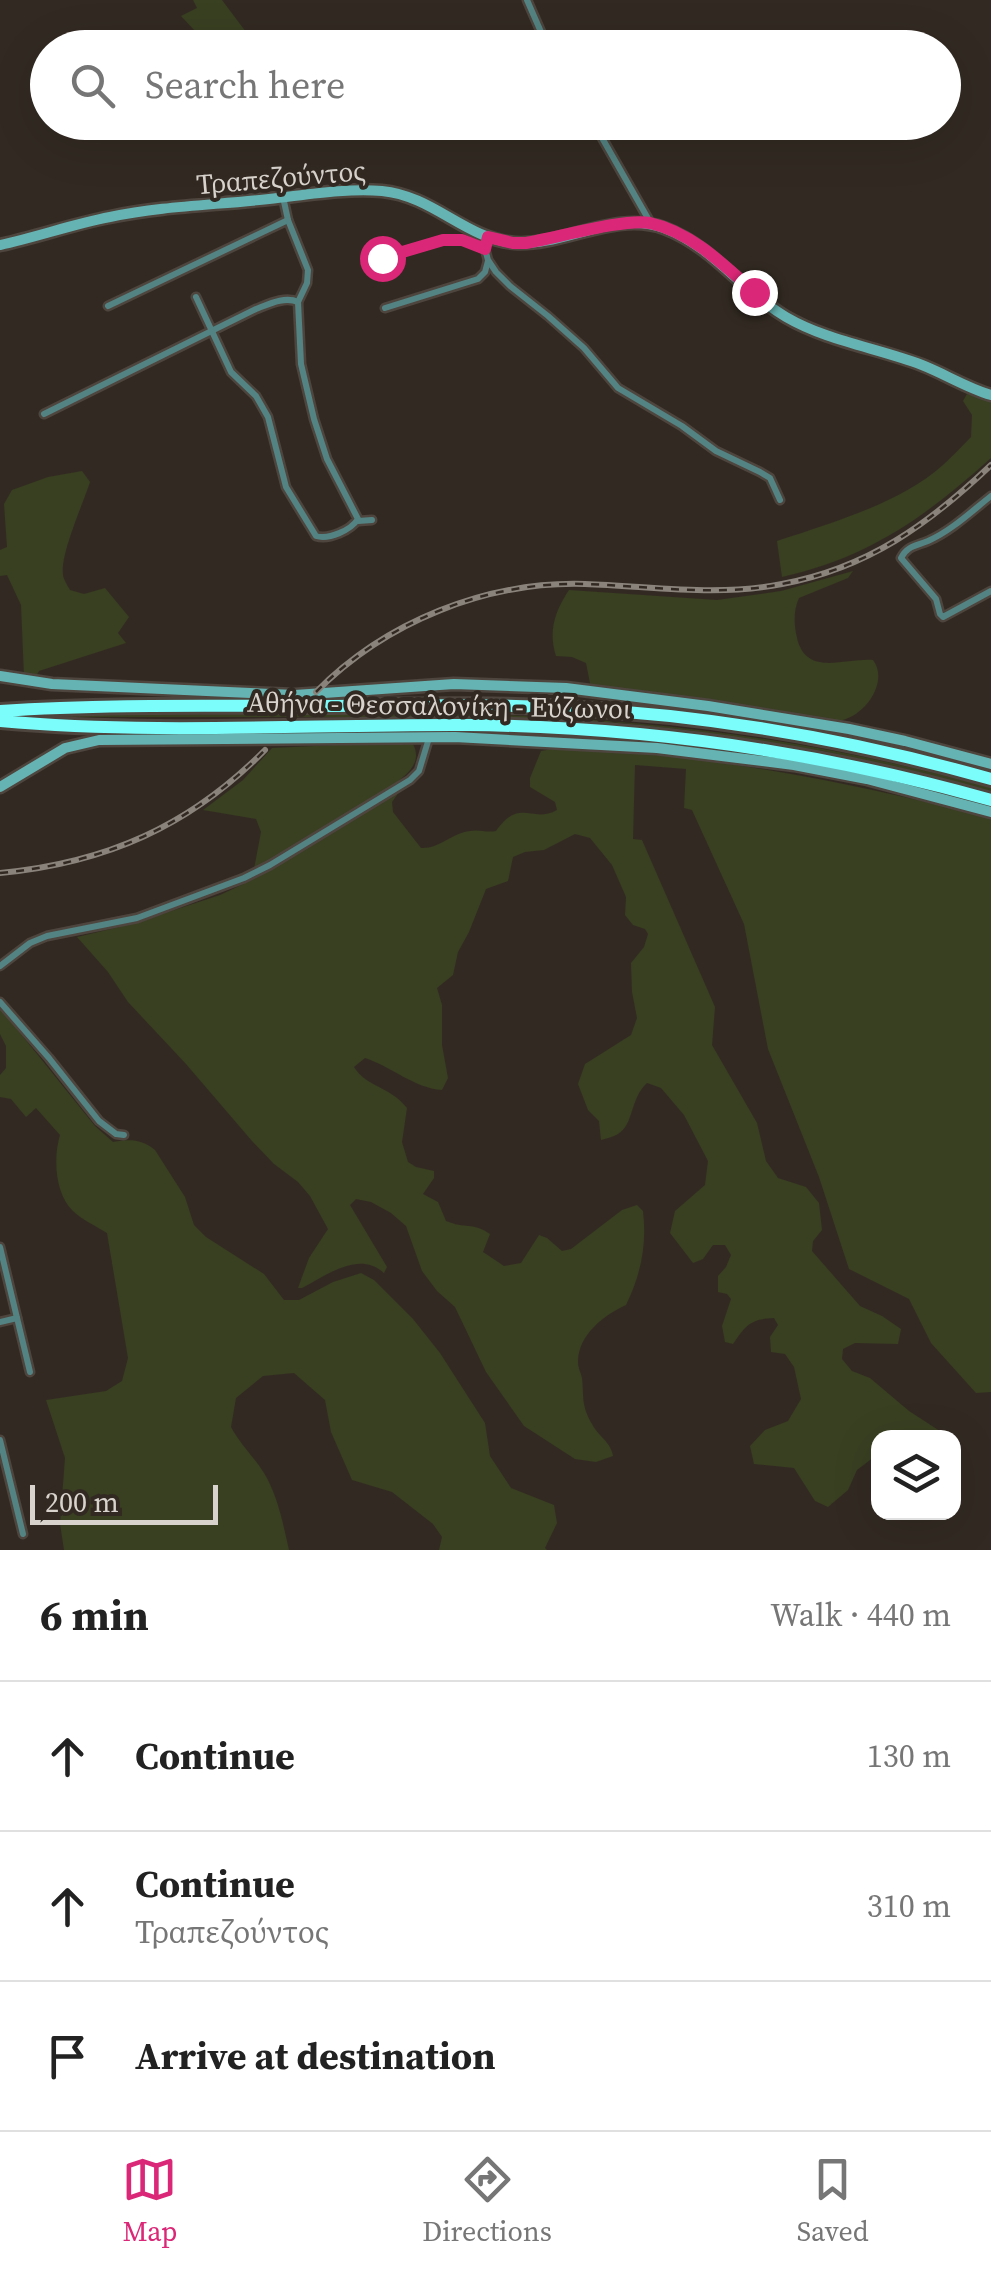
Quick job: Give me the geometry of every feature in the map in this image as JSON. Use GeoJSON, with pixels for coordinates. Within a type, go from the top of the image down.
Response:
{"type":"FeatureCollection","features":[{"type":"Feature","properties":{"kind":"highway","name":"Αθήνα - Θεσσαλονίκη - Εύζωνοι"},"geometry":{"type":"LineString","coordinates":[[0,711],[85,706],[467,705],[608,710],[696,719],[825,740],[991,779]]}},
{"type":"Feature","properties":{"kind":"highway","name":"Αθήνα - Θεσσαλονίκη - Εύζωνοι"},"geometry":{"type":"LineString","coordinates":[[0,721],[67,727],[468,726],[622,732],[694,739],[822,760],[991,800]]}},
{"type":"Feature","properties":{"kind":"main road","name":"Τραπεζούντος"},"geometry":{"type":"LineString","coordinates":[[0,245],[110,217],[353,192],[396,194],[425,202],[486,243],[526,243],[619,225],[651,224],[695,244],[766,304],[792,320],[919,363],[991,395]]}},
{"type":"Feature","properties":{"kind":"main road"},"geometry":{"type":"LineString","coordinates":[[0,676],[52,684],[295,695],[454,684],[566,688],[849,729],[991,764]]}},
{"type":"Feature","properties":{"kind":"main road"},"geometry":{"type":"LineString","coordinates":[[0,787],[65,748],[99,740],[429,737],[657,748],[794,765],[867,779],[991,812]]}},
{"type":"Feature","properties":{"kind":"street"},"geometry":{"type":"LineString","coordinates":[[527,0],[540,30]]}},
{"type":"Feature","properties":{"kind":"street"},"geometry":{"type":"LineString","coordinates":[[603,140],[651,224]]}},
{"type":"Feature","properties":{"kind":"street"},"geometry":{"type":"LineString","coordinates":[[283,198],[308,270],[298,302],[301,364],[314,420],[327,459],[358,521]]}},
{"type":"Feature","properties":{"kind":"street"},"geometry":{"type":"LineString","coordinates":[[108,306],[288,220]]}},
{"type":"Feature","properties":{"kind":"street"},"geometry":{"type":"LineString","coordinates":[[382,258],[443,240],[462,240],[486,243],[488,260],[478,279],[385,308]]}},
{"type":"Feature","properties":{"kind":"street"},"geometry":{"type":"LineString","coordinates":[[488,260],[510,286],[584,348],[618,388],[716,451],[770,478],[780,500]]}},
{"type":"Feature","properties":{"kind":"street"},"geometry":{"type":"LineString","coordinates":[[196,297],[232,372],[256,396],[268,416],[280,471],[310,530],[316,536],[328,538],[358,521],[372,520]]}},
{"type":"Feature","properties":{"kind":"street"},"geometry":{"type":"LineString","coordinates":[[44,414],[267,304],[293,299],[298,302]]}},
{"type":"Feature","properties":{"kind":"street"},"geometry":{"type":"LineString","coordinates":[[991,496],[935,538],[908,548],[901,558],[936,600],[943,616],[991,591]]}},
{"type":"Feature","properties":{"kind":"street"},"geometry":{"type":"LineString","coordinates":[[0,966],[30,943],[47,936],[138,918],[221,889],[270,865],[410,780],[419,771],[429,737]]}},
{"type":"Feature","properties":{"kind":"street"},"geometry":{"type":"LineString","coordinates":[[0,1002],[99,1121],[116,1134],[124,1135]]}},
{"type":"Feature","properties":{"kind":"street"},"geometry":{"type":"LineString","coordinates":[[0,1247],[3,1276],[30,1372]]}},
{"type":"Feature","properties":{"kind":"street"},"geometry":{"type":"LineString","coordinates":[[0,1322],[17,1318]]}},
{"type":"Feature","properties":{"kind":"street"},"geometry":{"type":"LineString","coordinates":[[0,1440],[23,1534]]}},
{"type":"Feature","properties":{"kind":"green space"},"geometry":{"type":"Polygon","coordinates":[[[193,0],[222,0],[244,30],[194,30],[181,16],[197,8],[193,0]]]}},
{"type":"Feature","properties":{"kind":"green space"},"geometry":{"type":"Polygon","coordinates":[[[967,394],[991,402],[991,458],[943,499],[895,532],[842,558],[782,577],[777,541],[886,501],[926,478],[950,458],[971,437],[972,415],[963,401],[967,394]]]}},
{"type":"Feature","properties":{"kind":"green space"},"geometry":{"type":"Polygon","coordinates":[[[82,471],[90,482],[68,542],[63,576],[70,590],[84,594],[105,588],[129,617],[118,633],[126,643],[39,671],[35,678],[24,676],[21,605],[7,575],[0,576],[0,550],[7,547],[4,504],[12,490],[48,477],[82,471]]]}},
{"type":"Feature","properties":{"kind":"green space"},"geometry":{"type":"Polygon","coordinates":[[[853,571],[848,578],[799,598],[795,618],[797,638],[809,658],[828,663],[873,660],[877,669],[876,689],[864,707],[846,719],[820,720],[591,688],[586,663],[556,656],[554,622],[569,590],[717,600],[781,591],[853,571]]]}},
{"type":"Feature","properties":{"kind":"green space"},"geometry":{"type":"Polygon","coordinates":[[[467,714],[600,720],[731,734],[861,756],[991,791],[823,751],[622,723],[468,717],[65,717],[467,714]]]}},
{"type":"Feature","properties":{"kind":"green space"},"geometry":{"type":"Polygon","coordinates":[[[413,744],[416,758],[410,770],[388,789],[254,869],[261,832],[256,819],[203,810],[243,780],[272,748],[413,744]]]}},
{"type":"Feature","properties":{"kind":"green space"},"geometry":{"type":"Polygon","coordinates":[[[605,750],[749,767],[871,790],[991,819],[991,1392],[976,1393],[931,1343],[909,1299],[849,1269],[819,1177],[768,1049],[744,924],[692,810],[684,808],[686,769],[635,765],[633,839],[642,840],[715,1007],[712,1045],[757,1123],[766,1161],[778,1178],[806,1187],[819,1203],[822,1230],[813,1241],[812,1251],[860,1306],[901,1329],[898,1344],[855,1343],[843,1349],[842,1359],[852,1371],[870,1378],[938,1430],[871,1430],[871,1459],[857,1470],[848,1490],[828,1507],[815,1501],[794,1468],[754,1464],[750,1446],[765,1430],[788,1421],[801,1399],[794,1367],[785,1354],[771,1352],[770,1337],[778,1325],[774,1318],[754,1322],[733,1344],[725,1342],[722,1326],[731,1299],[718,1292],[718,1276],[731,1255],[725,1245],[713,1245],[703,1259],[693,1263],[670,1233],[675,1211],[705,1185],[708,1161],[684,1115],[661,1088],[647,1083],[623,1130],[601,1140],[599,1121],[588,1110],[578,1084],[585,1064],[631,1035],[637,1018],[631,963],[644,947],[648,934],[625,915],[626,897],[612,865],[590,838],[575,834],[544,850],[513,857],[508,881],[486,889],[458,952],[453,975],[437,988],[448,1078],[442,1090],[422,1085],[365,1058],[354,1067],[407,1108],[402,1142],[408,1162],[434,1171],[434,1178],[423,1194],[438,1202],[446,1221],[490,1234],[483,1252],[504,1266],[521,1263],[539,1235],[562,1251],[571,1249],[622,1210],[637,1205],[643,1211],[642,1259],[626,1305],[594,1327],[579,1352],[586,1411],[613,1456],[596,1462],[575,1459],[524,1426],[486,1372],[455,1307],[422,1271],[406,1226],[391,1213],[356,1199],[350,1205],[387,1267],[384,1273],[354,1264],[298,1288],[309,1258],[328,1229],[310,1196],[252,1141],[128,1002],[77,937],[132,924],[220,895],[256,878],[399,792],[392,802],[393,812],[421,848],[463,832],[496,831],[519,813],[548,814],[557,810],[555,802],[530,787],[541,751],[605,750]]]}},
{"type":"Feature","properties":{"kind":"green space"},"geometry":{"type":"Polygon","coordinates":[[[0,1008],[95,1126],[113,1142],[135,1141],[155,1150],[185,1197],[194,1225],[264,1274],[284,1300],[299,1300],[361,1273],[374,1280],[440,1353],[485,1423],[490,1456],[511,1488],[554,1505],[557,1523],[547,1550],[439,1550],[442,1537],[433,1524],[392,1492],[352,1480],[331,1432],[325,1400],[294,1373],[263,1376],[236,1398],[231,1427],[269,1482],[289,1550],[64,1550],[60,1524],[65,1458],[46,1400],[106,1391],[122,1381],[128,1358],[107,1233],[77,1214],[62,1195],[56,1165],[60,1135],[36,1108],[26,1117],[11,1099],[0,1097],[6,1046],[0,1034],[0,1008]]]}},
{"type":"Feature","properties":{"kind":"railway"},"geometry":{"type":"LineString","coordinates":[[316,692],[343,667],[405,626],[475,598],[548,585],[708,590],[757,588],[813,577],[896,541],[991,465]]}},
{"type":"Feature","properties":{"kind":"railway"},"geometry":{"type":"LineString","coordinates":[[0,873],[76,860],[144,836],[207,800],[265,750]]}},
{"type":"Feature","properties":{"kind":"route"},"geometry":{"type":"LineString","coordinates":[[382,258],[443,240],[462,240],[485,249],[488,237],[526,243],[644,223],[665,228],[695,244],[754,292]]}}]}
